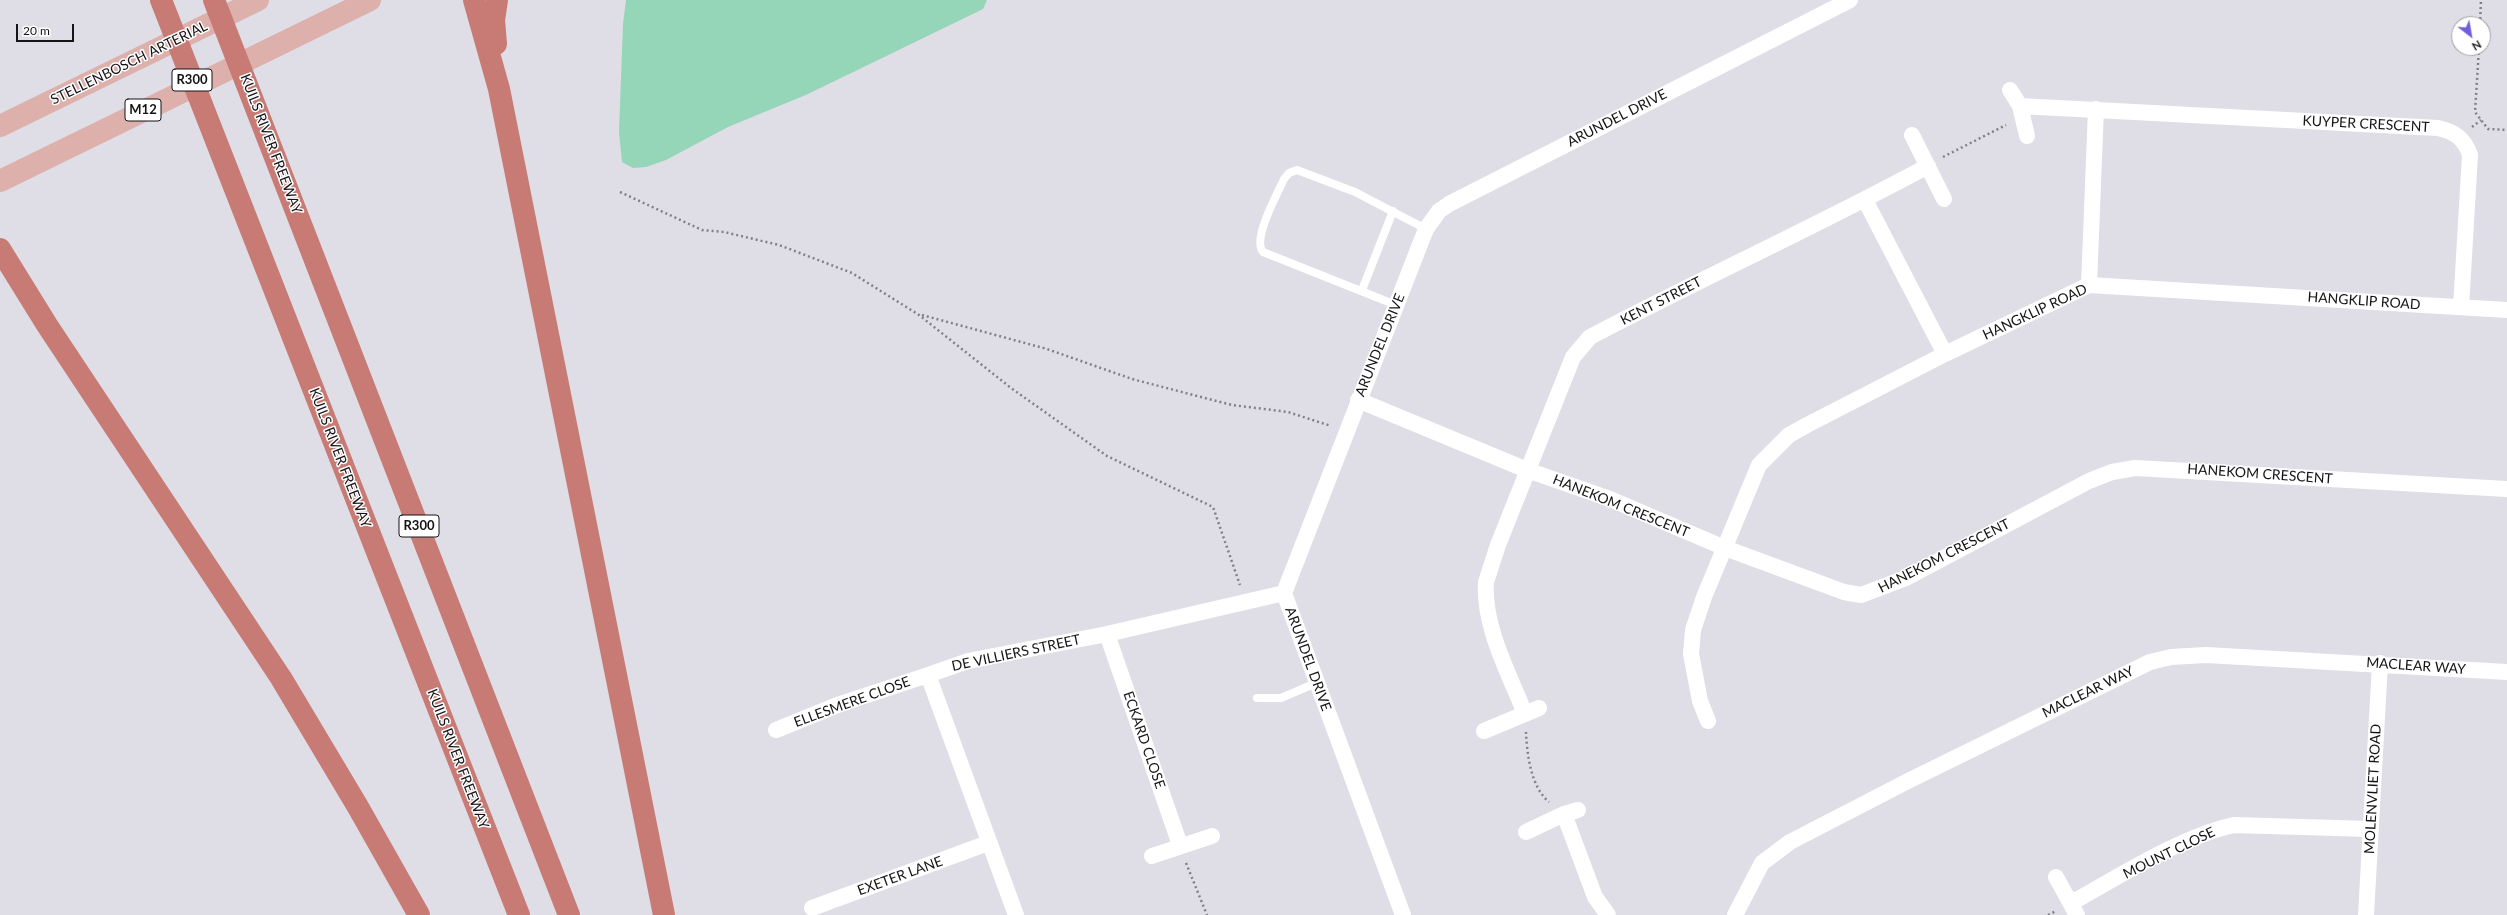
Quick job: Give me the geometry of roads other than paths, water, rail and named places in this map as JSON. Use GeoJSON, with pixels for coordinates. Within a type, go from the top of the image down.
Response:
{"type":"FeatureCollection","features":[{"type":"Feature","properties":{"kind":"highway","name":"KUILS RIVER FREEWAY"},"geometry":{"type":"LineString","coordinates":[[161,0],[519,915]]}},
{"type":"Feature","properties":{"kind":"highway","name":"KUILS RIVER FREEWAY"},"geometry":{"type":"LineString","coordinates":[[214,0],[269,137],[569,915]]}},
{"type":"Feature","properties":{"kind":"highway"},"geometry":{"type":"LineString","coordinates":[[474,0],[499,89],[664,915]]}},
{"type":"Feature","properties":{"kind":"highway"},"geometry":{"type":"LineString","coordinates":[[497,0],[494,20],[499,89]]}},
{"type":"Feature","properties":{"kind":"highway"},"geometry":{"type":"LineString","coordinates":[[0,249],[47,325],[281,678],[358,806],[419,915]]}},
{"type":"Feature","properties":{"kind":"main road","name":"STELLENBOSCH ARTERIAL"},"geometry":{"type":"LineString","coordinates":[[0,126],[258,0]]}},
{"type":"Feature","properties":{"kind":"main road","name":"M12"},"geometry":{"type":"LineString","coordinates":[[0,181],[370,0]]}},
{"type":"Feature","properties":{"kind":"street","name":"ARUNDEL DRIVE"},"geometry":{"type":"LineString","coordinates":[[1403,915],[1316,683],[1284,592],[1426,229],[1440,211],[1448,204],[1850,0]]}},
{"type":"Feature","properties":{"kind":"street"},"geometry":{"type":"LineString","coordinates":[[2010,90],[2021,111],[2027,136]]}},
{"type":"Feature","properties":{"kind":"street"},"geometry":{"type":"LineString","coordinates":[[2089,285],[2096,109]]}},
{"type":"Feature","properties":{"kind":"street","name":"KUYPER CRESCENT"},"geometry":{"type":"LineString","coordinates":[[2021,111],[2096,109],[2430,128],[2451,131],[2466,145],[2470,155],[2461,307]]}},
{"type":"Feature","properties":{"kind":"street"},"geometry":{"type":"LineString","coordinates":[[1912,135],[1944,200]]}},
{"type":"Feature","properties":{"kind":"street","name":"KENT STREET"},"geometry":{"type":"LineString","coordinates":[[1484,731],[1532,711],[1488,618],[1485,598],[1486,582],[1498,545],[1572,357],[1590,337],[1865,200],[1928,166]]}},
{"type":"Feature","properties":{"kind":"street"},"geometry":{"type":"LineString","coordinates":[[1865,200],[1945,354]]}},
{"type":"Feature","properties":{"kind":"street","name":"HANGKLIP ROAD"},"geometry":{"type":"LineString","coordinates":[[1708,721],[1700,702],[1691,654],[1693,630],[1704,597],[1759,465],[1774,448],[1789,435],[1945,354],[2089,285],[2507,310]]}},
{"type":"Feature","properties":{"kind":"street","name":"HANEKOM CRESCENT"},"geometry":{"type":"LineString","coordinates":[[1358,400],[1527,470],[1610,499],[1725,548],[1844,592],[1861,594],[1906,578],[2089,481],[2112,472],[2136,468],[2507,489]]}},
{"type":"Feature","properties":{"kind":"street","name":"DE VILLIERS STREET"},"geometry":{"type":"LineString","coordinates":[[928,675],[968,661],[1107,634],[1284,592]]}},
{"type":"Feature","properties":{"kind":"street","name":"ECKARD CLOSE"},"geometry":{"type":"LineString","coordinates":[[1107,634],[1180,846]]}},
{"type":"Feature","properties":{"kind":"street","name":"MACLEAR WAY"},"geometry":{"type":"LineString","coordinates":[[1735,915],[1762,863],[1790,842],[1922,774],[2150,662],[2171,657],[2206,655],[2380,663],[2507,672]]}},
{"type":"Feature","properties":{"kind":"street","name":"MOLENVLIET ROAD"},"geometry":{"type":"LineString","coordinates":[[2366,915],[2380,663]]}},
{"type":"Feature","properties":{"kind":"street"},"geometry":{"type":"LineString","coordinates":[[928,675],[988,843],[1016,915]]}},
{"type":"Feature","properties":{"kind":"street","name":"ELLESMERE CLOSE"},"geometry":{"type":"LineString","coordinates":[[776,730],[840,704],[928,675]]}},
{"type":"Feature","properties":{"kind":"street"},"geometry":{"type":"LineString","coordinates":[[1526,832],[1571,812],[1595,897],[1608,915]]}},
{"type":"Feature","properties":{"kind":"street","name":"MOUNT CLOSE"},"geometry":{"type":"LineString","coordinates":[[2056,877],[2074,909],[2133,869],[2215,829],[2234,825],[2370,829]]}},
{"type":"Feature","properties":{"kind":"street"},"geometry":{"type":"LineString","coordinates":[[1152,856],[1212,836]]}},
{"type":"Feature","properties":{"kind":"street","name":"EXETER LANE"},"geometry":{"type":"LineString","coordinates":[[812,908],[988,843]]}},
{"type":"Feature","properties":{"kind":"lane"},"geometry":{"type":"LineString","coordinates":[[1396,305],[1362,290],[1263,252],[1259,246],[1260,236],[1284,179],[1289,173],[1296,170],[1355,192],[1426,229]]}},
{"type":"Feature","properties":{"kind":"lane"},"geometry":{"type":"LineString","coordinates":[[1362,290],[1393,211]]}},
{"type":"Feature","properties":{"kind":"lane"},"geometry":{"type":"LineString","coordinates":[[1257,698],[1282,698],[1316,683]]}}]}
